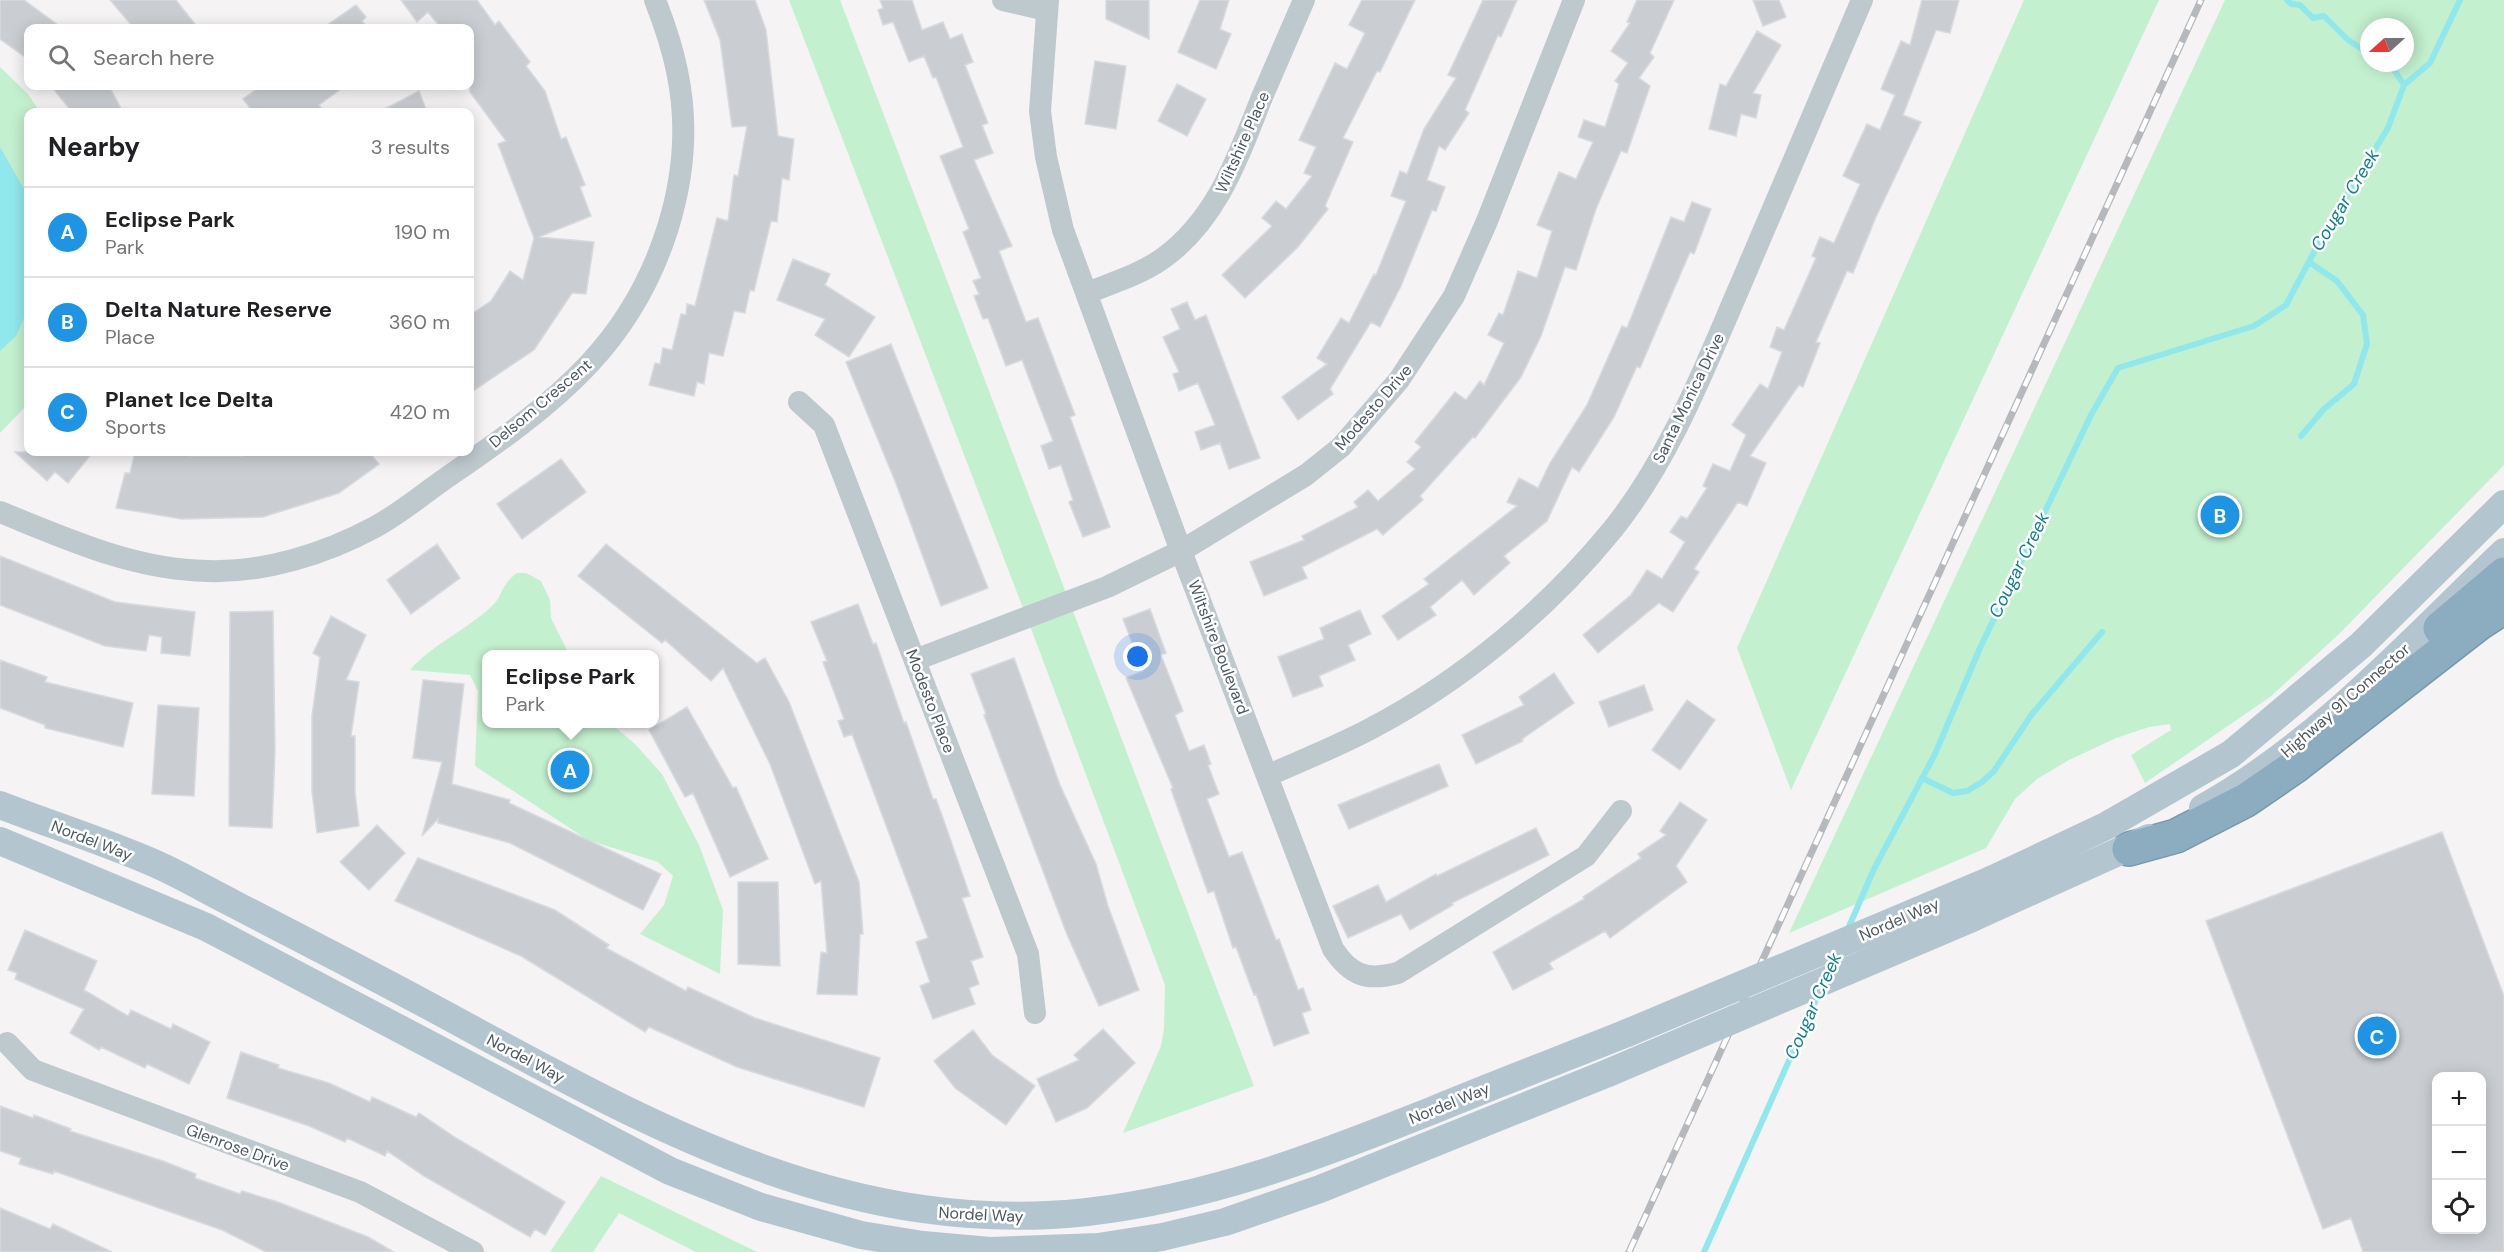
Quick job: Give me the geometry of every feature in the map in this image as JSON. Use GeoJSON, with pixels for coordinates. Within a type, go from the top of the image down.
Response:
{"type":"FeatureCollection","features":[{"type":"Feature","properties":{"kind":"highway"},"geometry":{"type":"LineString","coordinates":[[2394,660],[2426,642],[2504,574]]}},
{"type":"Feature","properties":{"kind":"highway"},"geometry":{"type":"LineString","coordinates":[[2128,849],[2176,836],[2246,800],[2294,767],[2478,624],[2504,607]]}},
{"type":"Feature","properties":{"kind":"main road","name":"Highway 91 Connector"},"geometry":{"type":"LineString","coordinates":[[1989,881],[2106,826],[2231,754],[2361,645],[2504,504]]}},
{"type":"Feature","properties":{"kind":"main road","name":"Highway 91 Connector"},"geometry":{"type":"LineString","coordinates":[[1972,918],[2128,849],[2213,802],[2283,755],[2394,660],[2504,552]]}},
{"type":"Feature","properties":{"kind":"main road","name":"Nordel Way"},"geometry":{"type":"LineString","coordinates":[[0,805],[156,864],[610,1103],[687,1140],[773,1173],[861,1200],[918,1210],[995,1217],[1038,1216],[1125,1206],[1223,1187],[1310,1160],[1627,1033],[1989,881]]}},
{"type":"Feature","properties":{"kind":"main road","name":"Nordel Way"},"geometry":{"type":"LineString","coordinates":[[0,841],[206,927],[670,1171],[761,1207],[861,1235],[990,1251],[1088,1248],[1162,1237],[1225,1222],[1320,1189],[1608,1073],[1972,918]]}},
{"type":"Feature","properties":{"kind":"street","name":"Delsom Crescent"},"geometry":{"type":"LineString","coordinates":[[0,512],[84,545],[166,568],[209,572],[262,566],[313,555],[377,526],[503,437],[570,383],[603,347],[643,290],[661,251],[680,169],[683,125],[678,72],[655,0]]}},
{"type":"Feature","properties":{"kind":"street"},"geometry":{"type":"LineString","coordinates":[[1003,0],[1047,5]]}},
{"type":"Feature","properties":{"kind":"street","name":"Wiltshire Place"},"geometry":{"type":"LineString","coordinates":[[1087,293],[1133,276],[1162,259],[1187,238],[1205,216],[1227,183],[1304,0]]}},
{"type":"Feature","properties":{"kind":"street","name":"Modesto Drive"},"geometry":{"type":"LineString","coordinates":[[915,660],[1107,587],[1181,551],[1315,468],[1341,447],[1399,380],[1454,296],[1487,221],[1574,0]]}},
{"type":"Feature","properties":{"kind":"street","name":"Santa Monica Drive"},"geometry":{"type":"LineString","coordinates":[[1269,776],[1371,728],[1442,685],[1485,653],[1529,615],[1572,574],[1613,528],[1671,438],[1706,364],[1862,0]]}},
{"type":"Feature","properties":{"kind":"street","name":"Wiltshire Boulevard"},"geometry":{"type":"LineString","coordinates":[[1047,5],[1040,111],[1046,157],[1063,230],[1181,551],[1269,776],[1333,949],[1344,964],[1365,976],[1381,977],[1398,973],[1586,856],[1621,811]]}},
{"type":"Feature","properties":{"kind":"street","name":"Modesto Place"},"geometry":{"type":"LineString","coordinates":[[799,402],[824,425],[915,660],[1028,954],[1035,1013]]}},
{"type":"Feature","properties":{"kind":"street","name":"Glenrose Drive"},"geometry":{"type":"LineString","coordinates":[[6,1043],[33,1070],[360,1192],[473,1252]]}},
{"type":"Feature","properties":{"kind":"green space"},"geometry":{"type":"Polygon","coordinates":[[[789,0],[840,0],[1254,1086],[1123,1133],[1161,1046],[1164,1029],[1165,985],[1038,647],[789,0]]]}},
{"type":"Feature","properties":{"kind":"green space"},"geometry":{"type":"Polygon","coordinates":[[[2024,0],[2159,0],[1791,790],[1737,648],[2024,0]]]}},
{"type":"Feature","properties":{"kind":"green space"},"geometry":{"type":"Polygon","coordinates":[[[2225,0],[2504,0],[2504,465],[2339,634],[2270,697],[2145,783],[2131,755],[2171,730],[2170,724],[2149,727],[2116,738],[2069,760],[2037,779],[2015,799],[1986,848],[1789,933],[2225,0]]]}},
{"type":"Feature","properties":{"kind":"green space"},"geometry":{"type":"Polygon","coordinates":[[[0,67],[28,94],[37,108],[24,108],[24,408],[0,433],[0,67]]]}},
{"type":"Feature","properties":{"kind":"green space"},"geometry":{"type":"Polygon","coordinates":[[[517,573],[526,573],[541,581],[550,600],[551,618],[567,650],[482,650],[482,728],[616,728],[634,743],[662,774],[699,845],[723,910],[720,974],[640,934],[664,905],[673,876],[658,862],[588,840],[475,766],[478,691],[470,675],[410,670],[429,652],[492,606],[517,573]]]}},
{"type":"Feature","properties":{"kind":"green space"},"geometry":{"type":"Polygon","coordinates":[[[601,1176],[757,1252],[696,1252],[619,1213],[593,1252],[550,1252],[601,1176]]]}},
{"type":"Feature","properties":{"kind":"water"},"geometry":{"type":"Polygon","coordinates":[[[0,147],[24,189],[24,318],[16,336],[0,351],[0,147]]]}},
{"type":"Feature","properties":{"kind":"building"},"geometry":{"type":"Polygon","coordinates":[[[0,0],[24,0],[57,24],[24,24],[24,56],[0,39],[0,0]]]}},
{"type":"Feature","properties":{"kind":"building"},"geometry":{"type":"Polygon","coordinates":[[[110,0],[176,0],[195,24],[131,24],[110,0]]]}},
{"type":"Feature","properties":{"kind":"building"},"geometry":{"type":"Polygon","coordinates":[[[401,0],[477,0],[495,25],[499,21],[530,62],[526,66],[545,91],[561,139],[566,137],[585,185],[580,187],[591,216],[539,237],[594,242],[586,294],[572,293],[534,350],[474,390],[474,312],[491,301],[510,271],[523,280],[534,238],[498,144],[506,141],[470,92],[474,90],[474,24],[438,24],[428,12],[417,22],[401,0]]]}},
{"type":"Feature","properties":{"kind":"building"},"geometry":{"type":"Polygon","coordinates":[[[704,0],[755,0],[766,30],[778,136],[794,139],[789,180],[782,178],[777,222],[771,221],[754,291],[750,290],[745,313],[734,311],[723,356],[709,353],[704,384],[697,382],[694,396],[649,385],[655,363],[660,364],[663,348],[672,350],[681,314],[686,315],[687,304],[695,306],[717,218],[728,221],[734,175],[738,176],[747,126],[732,127],[720,40],[704,0]]]}},
{"type":"Feature","properties":{"kind":"building"},"geometry":{"type":"Polygon","coordinates":[[[880,0],[912,0],[922,30],[943,22],[950,39],[962,34],[973,62],[965,65],[988,123],[982,125],[993,153],[974,160],[1012,246],[999,251],[1026,322],[1038,318],[1075,415],[1070,417],[1110,527],[1083,537],[1069,502],[1073,500],[1061,465],[1049,469],[1041,446],[1053,441],[1022,360],[1006,366],[988,318],[983,319],[974,296],[979,294],[973,281],[981,278],[963,232],[969,229],[940,156],[963,147],[936,77],[933,78],[924,56],[909,62],[893,22],[883,25],[878,10],[883,8],[880,0]]]}},
{"type":"Feature","properties":{"kind":"building"},"geometry":{"type":"Polygon","coordinates":[[[1106,0],[1149,0],[1149,39],[1106,19],[1106,0]]]}},
{"type":"Feature","properties":{"kind":"building"},"geometry":{"type":"Polygon","coordinates":[[[1200,0],[1229,0],[1220,29],[1231,34],[1216,69],[1178,52],[1200,0]]]}},
{"type":"Feature","properties":{"kind":"building"},"geometry":{"type":"Polygon","coordinates":[[[1362,0],[1415,0],[1380,72],[1377,71],[1343,138],[1353,142],[1325,206],[1328,209],[1298,247],[1245,298],[1222,275],[1272,226],[1262,218],[1276,201],[1286,209],[1312,176],[1304,173],[1316,147],[1299,140],[1335,63],[1347,69],[1365,33],[1349,25],[1362,0]]]}},
{"type":"Feature","properties":{"kind":"building"},"geometry":{"type":"Polygon","coordinates":[[[1483,0],[1517,0],[1501,37],[1498,35],[1465,110],[1469,113],[1445,150],[1439,146],[1427,180],[1445,187],[1436,211],[1432,210],[1401,286],[1380,327],[1371,322],[1330,389],[1333,394],[1298,420],[1282,397],[1327,364],[1317,358],[1341,318],[1349,323],[1374,274],[1376,275],[1406,201],[1391,196],[1400,171],[1407,174],[1424,129],[1456,78],[1448,75],[1483,0]]]}},
{"type":"Feature","properties":{"kind":"building"},"geometry":{"type":"Polygon","coordinates":[[[1637,0],[1674,0],[1650,53],[1654,57],[1639,78],[1650,86],[1627,153],[1621,151],[1596,209],[1576,270],[1565,267],[1541,336],[1521,377],[1475,438],[1473,437],[1420,496],[1423,500],[1383,535],[1377,529],[1302,567],[1307,578],[1264,596],[1250,562],[1304,540],[1302,536],[1358,507],[1354,502],[1368,490],[1378,501],[1415,469],[1407,462],[1421,447],[1415,442],[1455,392],[1466,400],[1480,381],[1484,385],[1504,343],[1488,335],[1499,313],[1503,315],[1518,271],[1537,278],[1552,231],[1537,225],[1559,172],[1576,179],[1593,142],[1578,137],[1584,120],[1605,127],[1619,84],[1615,81],[1628,63],[1611,51],[1630,23],[1627,22],[1637,0]]]}},
{"type":"Feature","properties":{"kind":"building"},"geometry":{"type":"Polygon","coordinates":[[[1753,0],[1779,0],[1786,17],[1763,26],[1753,0]]]}},
{"type":"Feature","properties":{"kind":"building"},"geometry":{"type":"Polygon","coordinates":[[[1922,0],[1959,0],[1950,33],[1936,30],[1903,115],[1921,122],[1876,217],[1853,273],[1847,271],[1816,342],[1820,343],[1803,387],[1799,385],[1750,456],[1766,463],[1747,506],[1738,502],[1694,569],[1699,572],[1673,612],[1659,603],[1598,653],[1583,635],[1631,595],[1647,570],[1662,579],[1685,542],[1670,532],[1681,516],[1687,519],[1707,488],[1703,486],[1713,464],[1730,471],[1746,435],[1732,425],[1760,384],[1768,389],[1782,352],[1770,347],[1777,327],[1784,330],[1816,258],[1812,256],[1820,237],[1834,243],[1860,184],[1843,176],[1867,124],[1880,130],[1895,95],[1881,89],[1901,41],[1910,45],[1922,0]]]}},
{"type":"Feature","properties":{"kind":"building"},"geometry":{"type":"Polygon","coordinates":[[[356,5],[366,17],[362,21],[365,24],[329,24],[356,5]]]}},
{"type":"Feature","properties":{"kind":"building"},"geometry":{"type":"Polygon","coordinates":[[[1757,31],[1781,45],[1753,93],[1761,95],[1756,118],[1741,114],[1736,136],[1709,129],[1720,84],[1726,86],[1757,31]]]}},
{"type":"Feature","properties":{"kind":"building"},"geometry":{"type":"Polygon","coordinates":[[[1095,61],[1126,66],[1116,129],[1085,124],[1095,61]]]}},
{"type":"Feature","properties":{"kind":"building"},"geometry":{"type":"Polygon","coordinates":[[[1177,84],[1206,99],[1187,136],[1158,121],[1177,84]]]}},
{"type":"Feature","properties":{"kind":"building"},"geometry":{"type":"Polygon","coordinates":[[[54,90],[111,90],[121,108],[69,108],[54,90]]]}},
{"type":"Feature","properties":{"kind":"building"},"geometry":{"type":"Polygon","coordinates":[[[255,90],[340,90],[319,105],[321,108],[250,108],[243,99],[255,90]]]}},
{"type":"Feature","properties":{"kind":"building"},"geometry":{"type":"Polygon","coordinates":[[[419,91],[425,108],[387,108],[419,91]]]}},
{"type":"Feature","properties":{"kind":"building"},"geometry":{"type":"Polygon","coordinates":[[[1692,202],[1711,209],[1694,254],[1690,252],[1640,368],[1637,366],[1614,417],[1579,472],[1572,467],[1547,521],[1504,556],[1510,563],[1474,595],[1462,580],[1430,607],[1436,615],[1398,640],[1382,616],[1429,584],[1424,579],[1517,506],[1507,502],[1519,478],[1538,488],[1550,463],[1587,405],[1622,326],[1627,328],[1671,217],[1684,222],[1692,202]]]}},
{"type":"Feature","properties":{"kind":"building"},"geometry":{"type":"Polygon","coordinates":[[[793,259],[830,274],[825,285],[875,317],[849,357],[815,335],[825,319],[777,300],[793,259]]]}},
{"type":"Feature","properties":{"kind":"building"},"geometry":{"type":"Polygon","coordinates":[[[1187,302],[1195,320],[1206,315],[1260,458],[1229,469],[1220,443],[1201,450],[1195,432],[1215,425],[1198,383],[1179,391],[1173,374],[1179,372],[1163,337],[1180,329],[1171,309],[1187,302]]]}},
{"type":"Feature","properties":{"kind":"building"},"geometry":{"type":"Polygon","coordinates":[[[891,344],[988,588],[941,606],[897,486],[846,362],[891,344]]]}},
{"type":"Feature","properties":{"kind":"building"},"geometry":{"type":"Polygon","coordinates":[[[15,452],[24,452],[24,456],[90,456],[68,483],[55,472],[47,481],[15,452]]]}},
{"type":"Feature","properties":{"kind":"building"},"geometry":{"type":"Polygon","coordinates":[[[134,456],[372,456],[379,464],[339,493],[263,517],[182,519],[116,508],[125,473],[130,473],[134,456]]]}},
{"type":"Feature","properties":{"kind":"building"},"geometry":{"type":"Polygon","coordinates":[[[561,459],[586,492],[522,539],[497,504],[561,459]]]}},
{"type":"Feature","properties":{"kind":"building"},"geometry":{"type":"Polygon","coordinates":[[[437,544],[460,578],[411,614],[387,580],[437,544]]]}},
{"type":"Feature","properties":{"kind":"building"},"geometry":{"type":"Polygon","coordinates":[[[606,544],[757,663],[765,658],[789,702],[859,882],[863,934],[860,934],[857,995],[817,994],[821,952],[827,953],[821,881],[815,884],[770,764],[723,668],[711,681],[665,640],[662,643],[578,576],[606,544]]]}},
{"type":"Feature","properties":{"kind":"building"},"geometry":{"type":"Polygon","coordinates":[[[0,556],[115,602],[195,612],[190,656],[161,653],[162,637],[149,635],[146,651],[105,646],[0,605],[0,556]]]}},
{"type":"Feature","properties":{"kind":"building"},"geometry":{"type":"Polygon","coordinates":[[[858,604],[873,644],[876,643],[933,799],[936,799],[943,818],[970,896],[962,898],[983,957],[971,961],[979,984],[969,988],[975,1004],[933,1019],[920,986],[930,982],[916,942],[928,938],[852,734],[844,737],[838,721],[844,719],[823,662],[827,661],[811,622],[858,604]]]}},
{"type":"Feature","properties":{"kind":"building"},"geometry":{"type":"Polygon","coordinates":[[[1150,609],[1166,653],[1161,655],[1183,711],[1175,715],[1189,751],[1204,745],[1211,764],[1208,765],[1219,794],[1207,799],[1229,857],[1242,852],[1276,940],[1279,939],[1298,990],[1303,988],[1311,1010],[1302,1013],[1309,1033],[1274,1046],[1256,994],[1254,995],[1236,947],[1233,948],[1214,891],[1208,893],[1171,789],[1173,788],[1126,678],[1143,671],[1123,619],[1150,609]]]}},
{"type":"Feature","properties":{"kind":"building"},"geometry":{"type":"Polygon","coordinates":[[[1360,610],[1371,634],[1348,645],[1355,660],[1319,676],[1323,686],[1293,697],[1278,657],[1324,639],[1320,628],[1360,610]]]}},
{"type":"Feature","properties":{"kind":"building"},"geometry":{"type":"Polygon","coordinates":[[[273,611],[275,751],[272,828],[229,826],[230,612],[273,611]]]}},
{"type":"Feature","properties":{"kind":"building"},"geometry":{"type":"Polygon","coordinates":[[[331,616],[366,635],[346,680],[359,682],[351,736],[355,736],[355,792],[359,826],[317,833],[312,791],[312,716],[320,657],[313,653],[331,616]]]}},
{"type":"Feature","properties":{"kind":"building"},"geometry":{"type":"Polygon","coordinates":[[[1014,658],[1060,785],[1096,864],[1108,906],[1139,990],[1099,1006],[1066,932],[984,715],[986,714],[971,674],[1014,658]]]}},
{"type":"Feature","properties":{"kind":"building"},"geometry":{"type":"Polygon","coordinates":[[[0,660],[47,677],[45,682],[133,703],[123,747],[45,728],[45,725],[0,708],[0,660]]]}},
{"type":"Feature","properties":{"kind":"building"},"geometry":{"type":"Polygon","coordinates":[[[1554,673],[1574,703],[1522,739],[1523,741],[1476,764],[1462,735],[1524,705],[1519,697],[1554,673]]]}},
{"type":"Feature","properties":{"kind":"building"},"geometry":{"type":"Polygon","coordinates":[[[423,680],[464,684],[452,784],[510,800],[509,803],[661,874],[643,910],[510,843],[438,823],[438,819],[422,836],[442,762],[413,758],[423,680]]]}},
{"type":"Feature","properties":{"kind":"building"},"geometry":{"type":"Polygon","coordinates":[[[1644,685],[1653,710],[1609,727],[1599,702],[1644,685]]]}},
{"type":"Feature","properties":{"kind":"building"},"geometry":{"type":"Polygon","coordinates":[[[1687,700],[1715,720],[1680,770],[1652,750],[1687,700]]]}},
{"type":"Feature","properties":{"kind":"building"},"geometry":{"type":"Polygon","coordinates":[[[158,705],[199,708],[194,796],[152,794],[158,705]]]}},
{"type":"Feature","properties":{"kind":"building"},"geometry":{"type":"Polygon","coordinates":[[[687,707],[733,788],[736,787],[768,859],[730,877],[693,793],[685,797],[649,730],[659,728],[659,724],[687,707]]]}},
{"type":"Feature","properties":{"kind":"building"},"geometry":{"type":"Polygon","coordinates":[[[1439,764],[1448,786],[1349,829],[1338,805],[1439,764]]]}},
{"type":"Feature","properties":{"kind":"building"},"geometry":{"type":"Polygon","coordinates":[[[1680,802],[1707,820],[1676,866],[1687,882],[1610,938],[1605,931],[1549,963],[1553,969],[1513,990],[1493,952],[1584,899],[1583,897],[1641,858],[1638,854],[1666,835],[1660,831],[1680,802]]]}},
{"type":"Feature","properties":{"kind":"building"},"geometry":{"type":"Polygon","coordinates":[[[377,825],[405,853],[369,890],[340,862],[377,825]]]}},
{"type":"Feature","properties":{"kind":"building"},"geometry":{"type":"Polygon","coordinates":[[[1536,828],[1549,855],[1452,903],[1453,905],[1410,930],[1401,914],[1348,938],[1333,906],[1378,885],[1386,902],[1436,874],[1437,876],[1536,828]]]}},
{"type":"Feature","properties":{"kind":"building"},"geometry":{"type":"Polygon","coordinates":[[[2442,832],[2504,996],[2504,1252],[2363,1252],[2351,1218],[2323,1229],[2206,921],[2442,832]]]}},
{"type":"Feature","properties":{"kind":"building"},"geometry":{"type":"Polygon","coordinates":[[[418,858],[555,910],[609,945],[606,948],[686,991],[688,987],[755,1018],[880,1058],[864,1107],[737,1067],[649,1027],[645,1032],[521,956],[395,901],[418,858]]]}},
{"type":"Feature","properties":{"kind":"building"},"geometry":{"type":"Polygon","coordinates":[[[738,882],[778,882],[780,966],[738,964],[738,882]]]}},
{"type":"Feature","properties":{"kind":"building"},"geometry":{"type":"Polygon","coordinates":[[[25,930],[97,961],[84,990],[128,1016],[131,1010],[171,1029],[173,1024],[210,1042],[189,1084],[147,1064],[145,1068],[101,1047],[99,1050],[70,1033],[84,1009],[15,979],[17,973],[8,970],[25,930]]]}},
{"type":"Feature","properties":{"kind":"building"},"geometry":{"type":"Polygon","coordinates":[[[1103,1029],[1135,1063],[1087,1108],[1056,1122],[1037,1079],[1079,1060],[1074,1055],[1103,1029]]]}},
{"type":"Feature","properties":{"kind":"building"},"geometry":{"type":"Polygon","coordinates":[[[973,1030],[992,1055],[1035,1086],[1006,1125],[955,1088],[934,1061],[973,1030]]]}},
{"type":"Feature","properties":{"kind":"building"},"geometry":{"type":"Polygon","coordinates":[[[241,1052],[279,1065],[278,1068],[329,1083],[370,1102],[372,1097],[416,1117],[419,1113],[456,1138],[565,1202],[545,1235],[535,1229],[530,1237],[424,1176],[387,1151],[385,1156],[347,1138],[345,1142],[309,1126],[227,1098],[241,1052]]]}},
{"type":"Feature","properties":{"kind":"building"},"geometry":{"type":"Polygon","coordinates":[[[0,1106],[33,1118],[34,1115],[71,1129],[70,1131],[163,1161],[196,1174],[195,1178],[240,1194],[242,1191],[278,1202],[368,1237],[394,1252],[266,1252],[222,1230],[54,1171],[53,1174],[19,1164],[21,1158],[0,1151],[0,1106]]]}},
{"type":"Feature","properties":{"kind":"building"},"geometry":{"type":"Polygon","coordinates":[[[0,1208],[50,1229],[53,1224],[112,1252],[0,1252],[0,1208]]]}},
{"type":"Feature","properties":{"kind":"waterway"},"geometry":{"type":"LineString","coordinates":[[2287,0],[2291,4],[2300,5],[2313,18],[2324,16],[2348,40],[2360,48]]}},
{"type":"Feature","properties":{"kind":"waterway","name":"Cougar Creek"},"geometry":{"type":"LineString","coordinates":[[1847,931],[1874,869],[1935,754],[1980,648],[2091,415],[2118,368],[2254,326],[2286,305],[2328,226],[2388,128],[2404,85],[2430,63],[2460,0]]}},
{"type":"Feature","properties":{"kind":"waterway"},"geometry":{"type":"LineString","coordinates":[[2395,72],[2404,85]]}},
{"type":"Feature","properties":{"kind":"waterway"},"geometry":{"type":"LineString","coordinates":[[2301,436],[2324,409],[2354,384],[2367,344],[2363,315],[2337,281],[2309,262]]}},
{"type":"Feature","properties":{"kind":"waterway"},"geometry":{"type":"LineString","coordinates":[[1922,778],[1953,793],[1967,791],[1982,782],[1994,771],[2032,714],[2102,632]]}},
{"type":"Feature","properties":{"kind":"waterway","name":"Cougar Creek"},"geometry":{"type":"LineString","coordinates":[[1704,1252],[1819,993]]}},
{"type":"Feature","properties":{"kind":"railway"},"geometry":{"type":"LineString","coordinates":[[1629,1252],[2201,0]]}},
{"type":"Feature","properties":{"kind":"place","name":"Delta Nature Reserve"},"geometry":{"type":"Point","coordinates":[2220,515]}},
{"type":"Feature","properties":{"kind":"place","name":"Eclipse Park"},"geometry":{"type":"Point","coordinates":[570,770]}},
{"type":"Feature","properties":{"kind":"place","name":"Planet Ice Delta"},"geometry":{"type":"Point","coordinates":[2377,1036]}}]}
